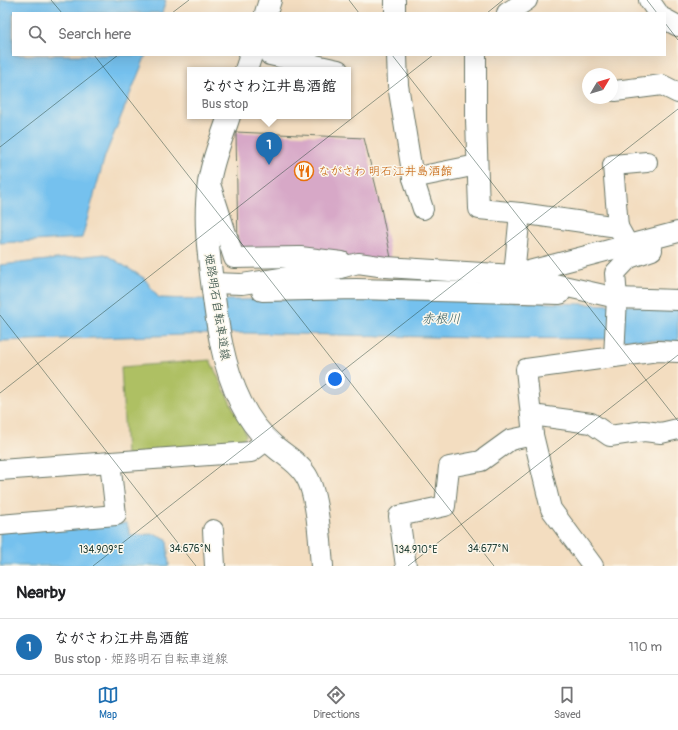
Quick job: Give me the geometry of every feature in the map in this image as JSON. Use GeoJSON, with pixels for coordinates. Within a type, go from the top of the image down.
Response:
{"type":"FeatureCollection","features":[{"type":"Feature","properties":{"kind":"main road"},"geometry":{"type":"LineString","coordinates":[[266,12],[270,0]]}},
{"type":"Feature","properties":{"kind":"main road"},"geometry":{"type":"LineString","coordinates":[[247,67],[251,56]]}},
{"type":"Feature","properties":{"kind":"main road","name":"姫路明石自転車道線"},"geometry":{"type":"LineString","coordinates":[[229,119],[214,160],[209,182],[206,209],[206,231],[221,340],[229,375],[241,403],[258,431],[299,466],[311,485],[316,508],[322,566]]}},
{"type":"Feature","properties":{"kind":"street"},"geometry":{"type":"LineString","coordinates":[[395,0],[395,12]]}},
{"type":"Feature","properties":{"kind":"street"},"geometry":{"type":"LineString","coordinates":[[509,12],[527,0]]}},
{"type":"Feature","properties":{"kind":"street"},"geometry":{"type":"LineString","coordinates":[[649,0],[657,12]]}},
{"type":"Feature","properties":{"kind":"street"},"geometry":{"type":"LineString","coordinates":[[666,20],[678,26]]}},
{"type":"Feature","properties":{"kind":"street"},"geometry":{"type":"LineString","coordinates":[[275,56],[324,67]]}},
{"type":"Feature","properties":{"kind":"street"},"geometry":{"type":"LineString","coordinates":[[397,56],[398,84],[413,178],[423,209]]}},
{"type":"Feature","properties":{"kind":"street"},"geometry":{"type":"LineString","coordinates":[[476,56],[476,120],[479,209],[520,213],[618,227]]}},
{"type":"Feature","properties":{"kind":"street"},"geometry":{"type":"LineString","coordinates":[[618,91],[662,85],[678,93]]}},
{"type":"Feature","properties":{"kind":"street"},"geometry":{"type":"LineString","coordinates":[[628,245],[618,227],[613,165],[647,162]]}},
{"type":"Feature","properties":{"kind":"street"},"geometry":{"type":"LineString","coordinates":[[413,178],[477,165]]}},
{"type":"Feature","properties":{"kind":"street"},"geometry":{"type":"LineString","coordinates":[[209,182],[234,258],[300,257],[386,267],[514,275],[611,296]]}},
{"type":"Feature","properties":{"kind":"street"},"geometry":{"type":"LineString","coordinates":[[514,275],[520,213]]}},
{"type":"Feature","properties":{"kind":"street"},"geometry":{"type":"LineString","coordinates":[[514,275],[678,232]]}},
{"type":"Feature","properties":{"kind":"street"},"geometry":{"type":"LineString","coordinates":[[614,357],[611,296],[616,273],[629,258],[675,243],[678,240]]}},
{"type":"Feature","properties":{"kind":"street"},"geometry":{"type":"LineString","coordinates":[[213,288],[333,270],[358,264]]}},
{"type":"Feature","properties":{"kind":"street"},"geometry":{"type":"LineString","coordinates":[[242,284],[256,290],[299,291],[356,289],[611,296],[678,300]]}},
{"type":"Feature","properties":{"kind":"street"},"geometry":{"type":"LineString","coordinates":[[593,566],[551,509],[533,436],[526,369],[658,351],[678,352]]}},
{"type":"Feature","properties":{"kind":"street"},"geometry":{"type":"LineString","coordinates":[[532,415],[591,423],[610,436],[644,431],[661,432],[678,429]]}},
{"type":"Feature","properties":{"kind":"street"},"geometry":{"type":"LineString","coordinates":[[406,566],[400,516],[444,506],[449,467],[481,461],[510,440],[533,436]]}},
{"type":"Feature","properties":{"kind":"street"},"geometry":{"type":"LineString","coordinates":[[0,470],[251,452],[267,440]]}},
{"type":"Feature","properties":{"kind":"street"},"geometry":{"type":"LineString","coordinates":[[0,525],[116,515],[110,462]]}},
{"type":"Feature","properties":{"kind":"street"},"geometry":{"type":"LineString","coordinates":[[213,530],[215,566]]}},
{"type":"Feature","properties":{"kind":"green space"},"geometry":{"type":"Polygon","coordinates":[[[210,360],[233,408],[243,424],[246,436],[240,442],[229,446],[126,455],[121,367],[210,360]]]}},
{"type":"Feature","properties":{"kind":"water"},"geometry":{"type":"Polygon","coordinates":[[[0,0],[166,0],[162,12],[12,12],[12,56],[146,56],[105,156],[82,238],[0,243],[0,0]]]}},
{"type":"Feature","properties":{"kind":"water","name":"赤根川"},"geometry":{"type":"Polygon","coordinates":[[[105,254],[144,278],[159,298],[231,300],[394,298],[678,307],[678,342],[620,339],[476,338],[245,333],[0,341],[0,265],[105,254]]]}},
{"type":"Feature","properties":{"kind":"water"},"geometry":{"type":"Polygon","coordinates":[[[127,523],[130,535],[155,534],[167,539],[169,566],[0,566],[0,531],[127,523]]]}},
{"type":"Feature","properties":{"kind":"building","name":"ながさわ 明石江井島酒館"},"geometry":{"type":"Polygon","coordinates":[[[236,132],[364,138],[380,203],[392,263],[238,250],[236,132]]]}},
{"type":"Feature","properties":{"kind":"place","name":"ながさわ江井島酒館"},"geometry":{"type":"Point","coordinates":[269,165]}},
{"type":"Feature","properties":{"kind":"place","name":"ながさわ 明石江井島酒館"},"geometry":{"type":"Point","coordinates":[304,171]}}]}
